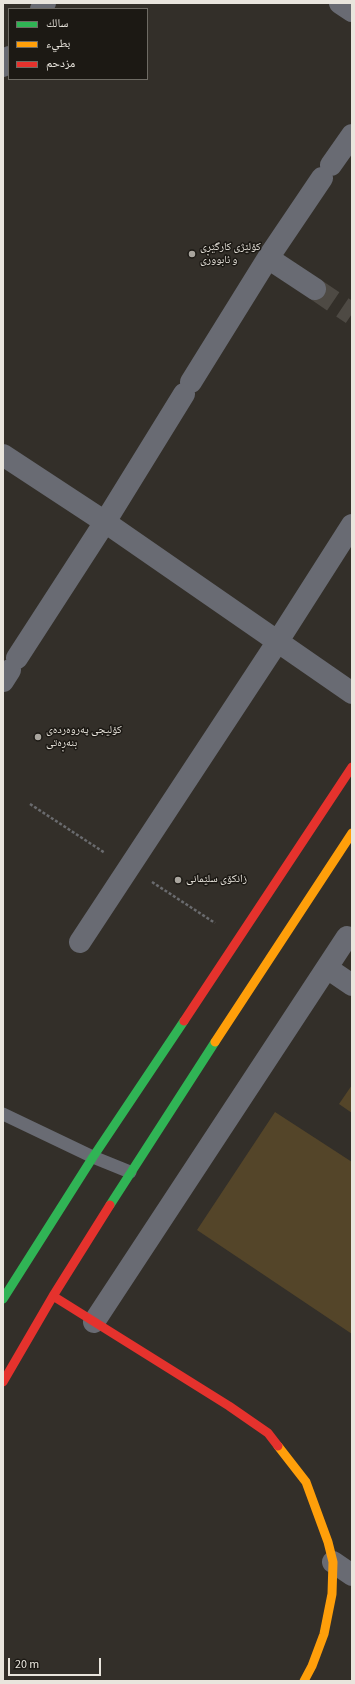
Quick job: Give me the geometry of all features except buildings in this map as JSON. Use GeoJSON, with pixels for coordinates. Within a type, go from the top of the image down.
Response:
{"type":"FeatureCollection","features":[{"type":"Feature","properties":{"kind":"street"},"geometry":{"type":"LineString","coordinates":[[340,3],[352,11]]}},
{"type":"Feature","properties":{"kind":"street"},"geometry":{"type":"LineString","coordinates":[[10,669],[105,522],[268,258],[352,135]]}},
{"type":"Feature","properties":{"kind":"street"},"geometry":{"type":"LineString","coordinates":[[268,258],[315,289]]}},
{"type":"Feature","properties":{"kind":"street"},"geometry":{"type":"LineString","coordinates":[[3,455],[105,522],[352,692]]}},
{"type":"Feature","properties":{"kind":"street"},"geometry":{"type":"LineString","coordinates":[[80,942],[278,641],[352,525]]}},
{"type":"Feature","properties":{"kind":"street"},"geometry":{"type":"LineString","coordinates":[[3,1299],[93,1157],[352,767]]}},
{"type":"Feature","properties":{"kind":"street"},"geometry":{"type":"LineString","coordinates":[[3,1382],[53,1296],[130,1172],[352,833]]}},
{"type":"Feature","properties":{"kind":"street"},"geometry":{"type":"LineString","coordinates":[[94,1322],[326,968],[347,937],[352,940]]}},
{"type":"Feature","properties":{"kind":"street"},"geometry":{"type":"LineString","coordinates":[[326,968],[350,980]]}},
{"type":"Feature","properties":{"kind":"street"},"geometry":{"type":"LineString","coordinates":[[53,1296],[229,1406],[268,1433],[306,1482],[328,1542],[333,1562],[332,1594],[324,1634],[312,1666],[304,1681]]}},
{"type":"Feature","properties":{"kind":"street"},"geometry":{"type":"LineString","coordinates":[[333,1562],[352,1575]]}},
{"type":"Feature","properties":{"kind":"lane"},"geometry":{"type":"LineString","coordinates":[[3,1114],[93,1157],[130,1172]]}},
{"type":"Feature","properties":{"kind":"shaded area"},"geometry":{"type":"Polygon","coordinates":[[[352,1085],[352,1113],[339,1104],[352,1085]]]}},
{"type":"Feature","properties":{"kind":"shaded area"},"geometry":{"type":"Polygon","coordinates":[[[275,1112],[352,1162],[352,1334],[197,1230],[275,1112]]]}},
{"type":"Feature","properties":{"kind":"tunnel"},"geometry":{"type":"LineString","coordinates":[[315,289],[352,314]]}},
{"type":"Feature","properties":{"kind":"traffic: fast"},"geometry":{"type":"LineString","coordinates":[[3,1299],[93,1157],[184,1021]]}},
{"type":"Feature","properties":{"kind":"traffic: fast"},"geometry":{"type":"LineString","coordinates":[[110,1205],[215,1042]]}},
{"type":"Feature","properties":{"kind":"traffic: slow"},"geometry":{"type":"LineString","coordinates":[[215,1042],[352,833]]}},
{"type":"Feature","properties":{"kind":"traffic: slow"},"geometry":{"type":"LineString","coordinates":[[278,1446],[306,1482],[328,1542],[333,1562],[332,1594],[324,1634],[312,1666],[304,1681]]}},
{"type":"Feature","properties":{"kind":"traffic: jam"},"geometry":{"type":"LineString","coordinates":[[184,1021],[352,767]]}},
{"type":"Feature","properties":{"kind":"traffic: jam"},"geometry":{"type":"LineString","coordinates":[[3,1382],[53,1296],[110,1205]]}},
{"type":"Feature","properties":{"kind":"traffic: jam"},"geometry":{"type":"LineString","coordinates":[[53,1296],[229,1406],[268,1433],[278,1446]]}},
{"type":"Feature","properties":{"kind":"place","name":"كۆلێژی كارگێڕی و ئابووری"},"geometry":{"type":"Point","coordinates":[192,254]}},
{"type":"Feature","properties":{"kind":"place","name":"کۆلیجی پەروەردەی بنەڕەتی"},"geometry":{"type":"Point","coordinates":[38,737]}},
{"type":"Feature","properties":{"kind":"place","name":"زانکۆی سلێمانی"},"geometry":{"type":"Point","coordinates":[178,880]}}]}
